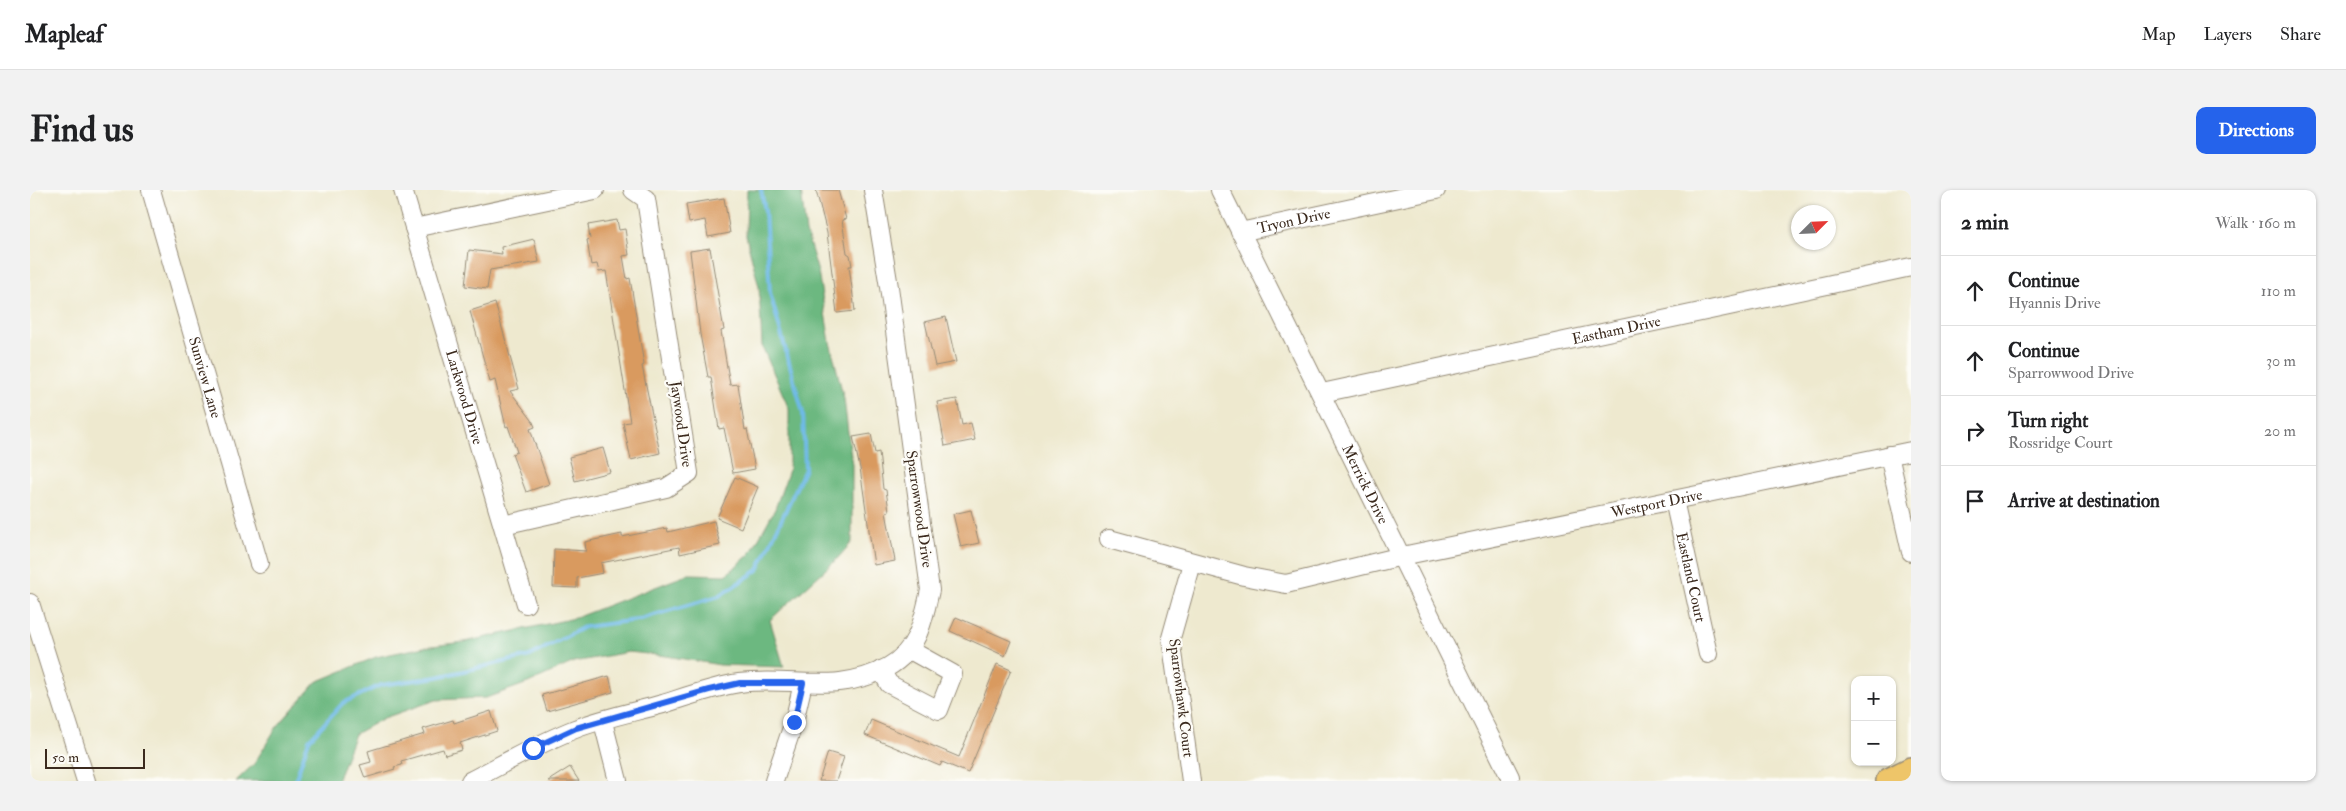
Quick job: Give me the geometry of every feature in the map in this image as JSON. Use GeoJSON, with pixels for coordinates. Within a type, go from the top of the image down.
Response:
{"type":"FeatureCollection","features":[{"type":"Feature","properties":{"kind":"highway"},"geometry":{"type":"LineString","coordinates":[[1889,781],[1911,770]]}},
{"type":"Feature","properties":{"kind":"street","name":"Sunview Lane"},"geometry":{"type":"LineString","coordinates":[[151,190],[259,564]]}},
{"type":"Feature","properties":{"kind":"street","name":"Larkwood Drive"},"geometry":{"type":"LineString","coordinates":[[403,190],[526,604]]}},
{"type":"Feature","properties":{"kind":"street"},"geometry":{"type":"LineString","coordinates":[[414,228],[595,190]]}},
{"type":"Feature","properties":{"kind":"street","name":"Jaywood Drive"},"geometry":{"type":"LineString","coordinates":[[503,525],[666,488],[689,474],[646,199],[633,190]]}},
{"type":"Feature","properties":{"kind":"street","name":"Sparrowwood Drive"},"geometry":{"type":"LineString","coordinates":[[873,190],[889,287],[930,590],[923,622],[910,650]]}},
{"type":"Feature","properties":{"kind":"street","name":"Merrick Drive"},"geometry":{"type":"LineString","coordinates":[[1220,190],[1322,393],[1510,777]]}},
{"type":"Feature","properties":{"kind":"street","name":"Tryon Drive"},"geometry":{"type":"LineString","coordinates":[[1240,232],[1436,190]]}},
{"type":"Feature","properties":{"kind":"street","name":"Eastham Drive"},"geometry":{"type":"LineString","coordinates":[[1322,393],[1911,268]]}},
{"type":"Feature","properties":{"kind":"street","name":"Westport Drive"},"geometry":{"type":"LineString","coordinates":[[1402,556],[1911,451]]}},
{"type":"Feature","properties":{"kind":"street"},"geometry":{"type":"LineString","coordinates":[[1889,455],[1911,552]]}},
{"type":"Feature","properties":{"kind":"street","name":"Eastland Court"},"geometry":{"type":"LineString","coordinates":[[1674,500],[1708,654]]}},
{"type":"Feature","properties":{"kind":"street"},"geometry":{"type":"LineString","coordinates":[[1109,540],[1244,576],[1286,584],[1402,556]]}},
{"type":"Feature","properties":{"kind":"street","name":"Sparrowhawk Court"},"geometry":{"type":"LineString","coordinates":[[1191,781],[1171,638],[1192,563]]}},
{"type":"Feature","properties":{"kind":"street"},"geometry":{"type":"LineString","coordinates":[[30,605],[86,781]]}},
{"type":"Feature","properties":{"kind":"street"},"geometry":{"type":"LineString","coordinates":[[470,781],[576,728],[740,683],[843,682],[865,678],[881,670],[910,650],[953,674],[939,710],[889,684],[881,670]]}},
{"type":"Feature","properties":{"kind":"street"},"geometry":{"type":"LineString","coordinates":[[774,781],[794,722],[803,683]]}},
{"type":"Feature","properties":{"kind":"street"},"geometry":{"type":"LineString","coordinates":[[603,722],[618,781]]}},
{"type":"Feature","properties":{"kind":"green space"},"geometry":{"type":"Polygon","coordinates":[[[747,190],[801,190],[806,232],[818,272],[830,342],[844,399],[852,465],[852,542],[837,559],[770,620],[784,667],[720,665],[629,652],[574,662],[528,683],[486,698],[436,700],[384,718],[355,734],[337,781],[236,781],[254,764],[276,728],[316,682],[376,657],[424,647],[464,642],[575,618],[689,574],[726,575],[750,554],[775,509],[789,470],[789,409],[762,346],[759,287],[746,236],[747,190]]]}},
{"type":"Feature","properties":{"kind":"building"},"geometry":{"type":"Polygon","coordinates":[[[816,190],[838,190],[846,219],[842,220],[847,253],[850,255],[852,266],[849,266],[855,311],[837,313],[827,233],[816,190]]]}},
{"type":"Feature","properties":{"kind":"building"},"geometry":{"type":"Polygon","coordinates":[[[724,198],[730,233],[708,237],[705,220],[689,223],[686,204],[724,198]]]}},
{"type":"Feature","properties":{"kind":"building"},"geometry":{"type":"Polygon","coordinates":[[[617,220],[619,230],[625,229],[629,255],[623,256],[627,279],[630,278],[644,365],[642,366],[660,453],[631,460],[623,423],[630,422],[606,271],[599,272],[597,264],[591,265],[587,240],[590,239],[588,225],[617,220]]]}},
{"type":"Feature","properties":{"kind":"building"},"geometry":{"type":"Polygon","coordinates":[[[534,239],[539,262],[490,270],[487,289],[465,286],[469,250],[502,254],[501,247],[534,239]]]}},
{"type":"Feature","properties":{"kind":"building"},"geometry":{"type":"Polygon","coordinates":[[[710,248],[724,330],[721,331],[730,385],[738,384],[745,430],[747,429],[755,469],[733,473],[724,428],[719,429],[711,377],[708,377],[700,334],[690,251],[710,248]]]}},
{"type":"Feature","properties":{"kind":"building"},"geometry":{"type":"Polygon","coordinates":[[[495,303],[519,389],[510,391],[532,420],[535,427],[530,429],[549,484],[526,492],[512,454],[517,452],[508,426],[506,427],[495,380],[490,382],[470,311],[495,303]]]}},
{"type":"Feature","properties":{"kind":"building"},"geometry":{"type":"Polygon","coordinates":[[[946,317],[956,362],[935,366],[925,322],[946,317]]]}},
{"type":"Feature","properties":{"kind":"building"},"geometry":{"type":"Polygon","coordinates":[[[957,399],[962,425],[971,423],[975,440],[945,446],[937,402],[957,399]]]}},
{"type":"Feature","properties":{"kind":"building"},"geometry":{"type":"Polygon","coordinates":[[[871,434],[875,453],[879,452],[883,489],[886,490],[889,511],[886,512],[895,561],[874,565],[860,468],[853,437],[871,434]]]}},
{"type":"Feature","properties":{"kind":"building"},"geometry":{"type":"Polygon","coordinates":[[[603,448],[610,472],[575,481],[569,457],[603,448]]]}},
{"type":"Feature","properties":{"kind":"building"},"geometry":{"type":"Polygon","coordinates":[[[735,477],[758,487],[741,528],[717,518],[735,477]]]}},
{"type":"Feature","properties":{"kind":"building"},"geometry":{"type":"Polygon","coordinates":[[[971,510],[979,543],[961,547],[953,514],[971,510]]]}},
{"type":"Feature","properties":{"kind":"building"},"geometry":{"type":"Polygon","coordinates":[[[714,521],[720,545],[680,554],[679,547],[601,563],[603,573],[577,578],[577,588],[553,587],[554,549],[586,551],[585,542],[622,534],[622,537],[667,528],[668,532],[714,521]]]}},
{"type":"Feature","properties":{"kind":"building"},"geometry":{"type":"Polygon","coordinates":[[[956,617],[1011,641],[1005,656],[950,631],[956,617]]]}},
{"type":"Feature","properties":{"kind":"building"},"geometry":{"type":"Polygon","coordinates":[[[997,664],[1011,670],[968,773],[942,762],[940,766],[865,735],[871,720],[959,757],[997,664]]]}},
{"type":"Feature","properties":{"kind":"building"},"geometry":{"type":"Polygon","coordinates":[[[609,676],[613,692],[547,711],[542,695],[609,676]]]}},
{"type":"Feature","properties":{"kind":"building"},"geometry":{"type":"Polygon","coordinates":[[[491,711],[497,731],[460,743],[462,750],[445,755],[443,749],[401,761],[402,765],[394,767],[395,769],[365,778],[360,765],[371,762],[368,751],[425,734],[423,729],[453,720],[454,723],[491,711]]]}},
{"type":"Feature","properties":{"kind":"building"},"geometry":{"type":"Polygon","coordinates":[[[828,752],[844,757],[836,781],[819,781],[828,752]]]}},
{"type":"Feature","properties":{"kind":"building"},"geometry":{"type":"Polygon","coordinates":[[[570,767],[579,781],[548,781],[570,767]]]}},
{"type":"Feature","properties":{"kind":"waterway"},"geometry":{"type":"LineString","coordinates":[[295,781],[309,740],[343,703],[381,685],[437,677],[530,656],[584,627],[637,620],[719,596],[758,570],[805,469],[803,413],[770,293],[765,211],[761,190]]}},
{"type":"Feature","properties":{"kind":"route"},"geometry":{"type":"LineString","coordinates":[[533,748],[576,728],[740,683],[803,683],[794,722]]}}]}
